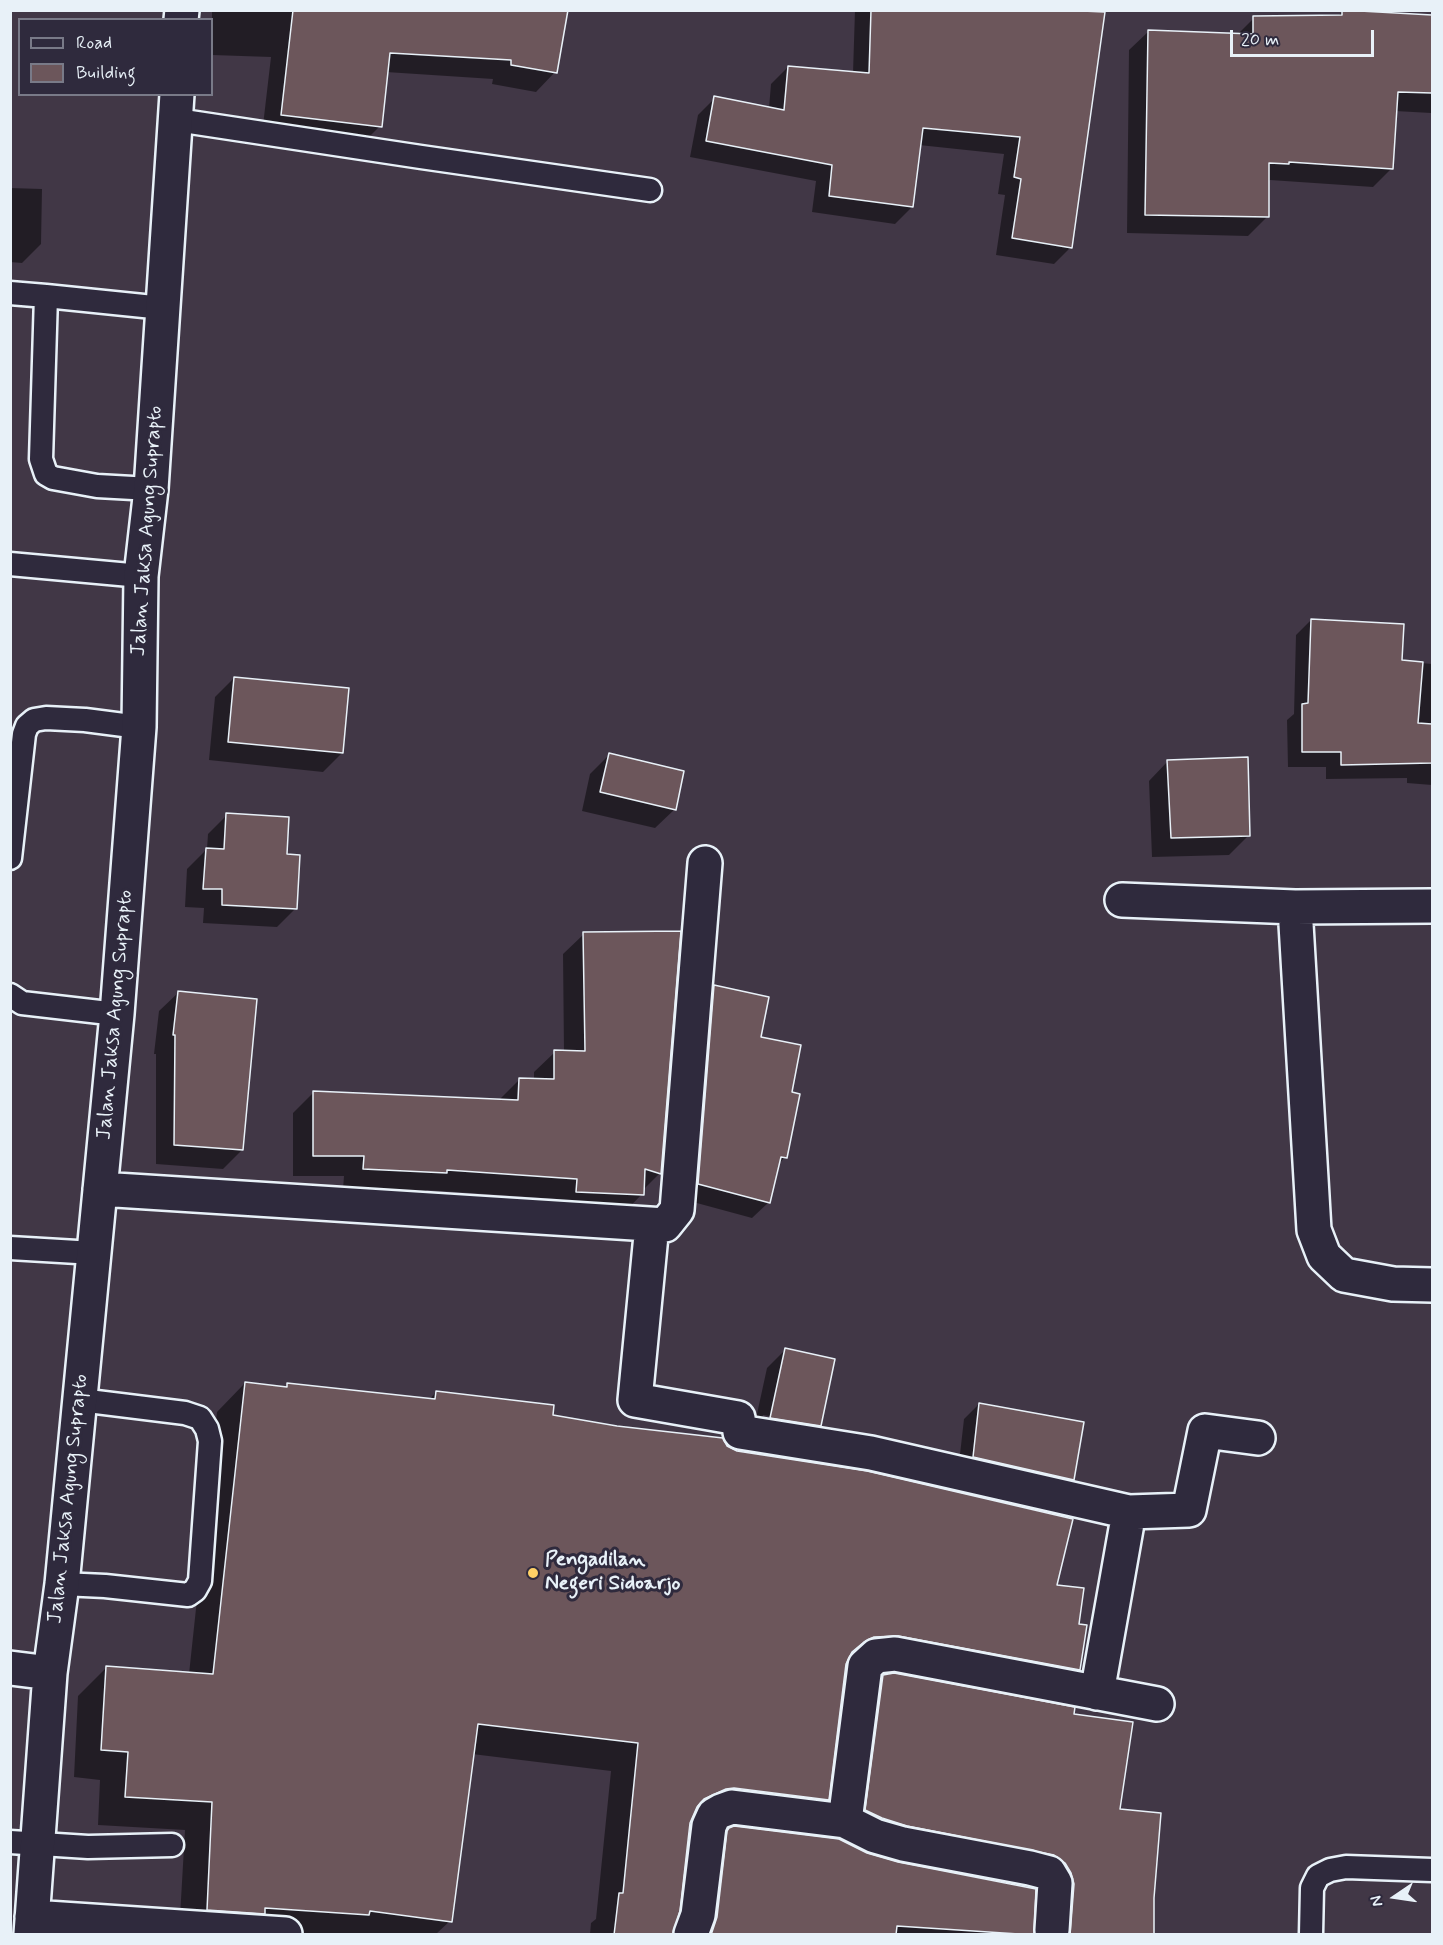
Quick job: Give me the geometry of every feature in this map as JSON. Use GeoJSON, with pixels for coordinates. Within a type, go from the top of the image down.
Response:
{"type":"FeatureCollection","features":[{"type":"Feature","properties":{"kind":"street","name":"Jalan Jaksa Agung Suprapto"},"geometry":{"type":"LineString","coordinates":[[31,1926],[24,1843],[62,1584],[117,1014],[139,727],[141,576],[151,489],[176,108]]}},
{"type":"Feature","properties":{"kind":"street"},"geometry":{"type":"LineString","coordinates":[[100,1189],[665,1225],[677,1210],[705,863]]}},
{"type":"Feature","properties":{"kind":"street"},"geometry":{"type":"LineString","coordinates":[[1122,900],[1295,907],[1432,906]]}},
{"type":"Feature","properties":{"kind":"street"},"geometry":{"type":"LineString","coordinates":[[1295,907],[1314,1230],[1324,1256],[1344,1275],[1393,1284],[1432,1285]]}},
{"type":"Feature","properties":{"kind":"street"},"geometry":{"type":"LineString","coordinates":[[652,1225],[635,1400],[738,1418],[740,1432],[871,1453],[1129,1512],[1197,1515],[1204,1431],[1258,1438]]}},
{"type":"Feature","properties":{"kind":"street"},"geometry":{"type":"LineString","coordinates":[[1097,1693],[1129,1512]]}},
{"type":"Feature","properties":{"kind":"street"},"geometry":{"type":"LineString","coordinates":[[845,1821],[866,1666],[876,1656],[896,1654],[1157,1704]]}},
{"type":"Feature","properties":{"kind":"street"},"geometry":{"type":"LineString","coordinates":[[10,1668],[50,1672]]}},
{"type":"Feature","properties":{"kind":"street"},"geometry":{"type":"LineString","coordinates":[[691,1935],[698,1915],[710,1826],[714,1815],[732,1807],[845,1821],[875,1836],[903,1844],[1049,1873],[1054,1883],[1052,1930]]}},
{"type":"Feature","properties":{"kind":"street"},"geometry":{"type":"LineString","coordinates":[[31,1926],[285,1935]]}},
{"type":"Feature","properties":{"kind":"lane"},"geometry":{"type":"LineString","coordinates":[[176,108],[190,122],[422,158],[650,189]]}},
{"type":"Feature","properties":{"kind":"lane"},"geometry":{"type":"LineString","coordinates":[[10,293],[163,308]]}},
{"type":"Feature","properties":{"kind":"lane"},"geometry":{"type":"LineString","coordinates":[[46,296],[41,459],[46,474],[53,478],[98,486],[151,489]]}},
{"type":"Feature","properties":{"kind":"lane"},"geometry":{"type":"LineString","coordinates":[[10,564],[141,576]]}},
{"type":"Feature","properties":{"kind":"lane"},"geometry":{"type":"LineString","coordinates":[[10,858],[24,734],[27,726],[34,720],[46,718],[139,727]]}},
{"type":"Feature","properties":{"kind":"lane"},"geometry":{"type":"LineString","coordinates":[[10,994],[22,1003],[117,1014]]}},
{"type":"Feature","properties":{"kind":"lane"},"geometry":{"type":"LineString","coordinates":[[10,1248],[94,1253]]}},
{"type":"Feature","properties":{"kind":"lane"},"geometry":{"type":"LineString","coordinates":[[62,1584],[188,1595],[195,1590],[200,1581],[210,1440],[207,1429],[200,1418],[185,1413],[80,1400]]}},
{"type":"Feature","properties":{"kind":"lane"},"geometry":{"type":"LineString","coordinates":[[24,1843],[88,1847],[172,1845]]}},
{"type":"Feature","properties":{"kind":"lane"},"geometry":{"type":"LineString","coordinates":[[1311,1935],[1312,1888],[1318,1876],[1330,1870],[1346,1867],[1432,1870]]}},
{"type":"Feature","properties":{"kind":"building"},"geometry":{"type":"Polygon","coordinates":[[[293,10],[568,10],[557,73],[511,65],[511,60],[390,53],[382,127],[281,115],[293,10]]]}},
{"type":"Feature","properties":{"kind":"building"},"geometry":{"type":"Polygon","coordinates":[[[871,10],[1105,12],[1072,248],[1012,238],[1021,179],[1014,177],[1020,137],[923,128],[913,207],[829,196],[832,165],[706,141],[714,96],[784,110],[788,66],[869,73],[871,10]]]}},
{"type":"Feature","properties":{"kind":"building"},"geometry":{"type":"Polygon","coordinates":[[[1342,10],[1432,15],[1432,93],[1398,92],[1393,169],[1289,162],[1289,164],[1269,163],[1269,217],[1145,215],[1148,30],[1253,34],[1253,16],[1342,15],[1342,10]]]}},
{"type":"Feature","properties":{"kind":"building"},"geometry":{"type":"Polygon","coordinates":[[[1311,619],[1404,624],[1402,660],[1423,662],[1418,723],[1432,724],[1432,763],[1341,765],[1341,752],[1302,752],[1302,704],[1308,703],[1311,619]]]}},
{"type":"Feature","properties":{"kind":"building"},"geometry":{"type":"Polygon","coordinates":[[[234,677],[349,688],[343,753],[228,742],[234,677]]]}},
{"type":"Feature","properties":{"kind":"building"},"geometry":{"type":"Polygon","coordinates":[[[609,753],[684,771],[676,810],[600,792],[609,753]]]}},
{"type":"Feature","properties":{"kind":"building"},"geometry":{"type":"Polygon","coordinates":[[[1248,757],[1250,836],[1171,838],[1167,760],[1248,757]]]}},
{"type":"Feature","properties":{"kind":"building"},"geometry":{"type":"Polygon","coordinates":[[[226,813],[289,817],[287,854],[300,855],[297,909],[222,905],[222,889],[203,889],[206,848],[224,849],[226,813]]]}},
{"type":"Feature","properties":{"kind":"building"},"geometry":{"type":"Polygon","coordinates":[[[681,931],[661,1174],[645,1169],[644,1195],[576,1192],[577,1179],[447,1170],[447,1173],[363,1169],[364,1156],[313,1156],[313,1091],[518,1100],[519,1078],[554,1079],[554,1050],[585,1051],[583,932],[681,931]]]}},
{"type":"Feature","properties":{"kind":"building"},"geometry":{"type":"Polygon","coordinates":[[[714,985],[769,997],[761,1037],[801,1045],[792,1092],[800,1094],[787,1158],[781,1157],[770,1203],[698,1184],[714,985]]]}},
{"type":"Feature","properties":{"kind":"building"},"geometry":{"type":"Polygon","coordinates":[[[178,991],[257,999],[243,1150],[174,1145],[175,1035],[173,1035],[178,991]]]}},
{"type":"Feature","properties":{"kind":"building"},"geometry":{"type":"Polygon","coordinates":[[[785,1348],[835,1359],[821,1426],[770,1418],[785,1348]]]}},
{"type":"Feature","properties":{"kind":"building","name":"Pengadilan Negeri Sidoarjo"},"geometry":{"type":"Polygon","coordinates":[[[245,1382],[287,1387],[287,1383],[435,1399],[436,1391],[554,1405],[553,1415],[617,1426],[723,1438],[727,1446],[737,1451],[867,1471],[1073,1519],[1057,1585],[1084,1588],[1079,1624],[1087,1625],[1080,1670],[898,1636],[874,1637],[864,1642],[852,1652],[846,1664],[829,1800],[734,1788],[726,1789],[704,1799],[697,1807],[690,1823],[680,1911],[673,1935],[614,1935],[619,1893],[623,1893],[638,1743],[478,1724],[452,1922],[370,1911],[369,1915],[265,1908],[265,1914],[207,1910],[212,1802],[125,1797],[128,1752],[101,1750],[106,1666],[213,1674],[245,1382]]]}},
{"type":"Feature","properties":{"kind":"building"},"geometry":{"type":"Polygon","coordinates":[[[979,1403],[1084,1422],[1074,1480],[973,1457],[979,1403]]]}},
{"type":"Feature","properties":{"kind":"building"},"geometry":{"type":"Polygon","coordinates":[[[894,1673],[1075,1707],[1074,1714],[1133,1722],[1120,1809],[1161,1813],[1154,1898],[1154,1935],[1070,1935],[1074,1884],[1065,1863],[1054,1855],[907,1826],[865,1810],[883,1675],[894,1673]]]}},
{"type":"Feature","properties":{"kind":"building"},"geometry":{"type":"Polygon","coordinates":[[[734,1826],[839,1839],[867,1853],[898,1862],[1036,1889],[1034,1935],[897,1926],[896,1935],[711,1935],[717,1917],[727,1831],[734,1826]]]}},
{"type":"Feature","properties":{"kind":"place","name":"Pengadilan Negeri Sidoarjo"},"geometry":{"type":"Point","coordinates":[533,1573]}}]}
